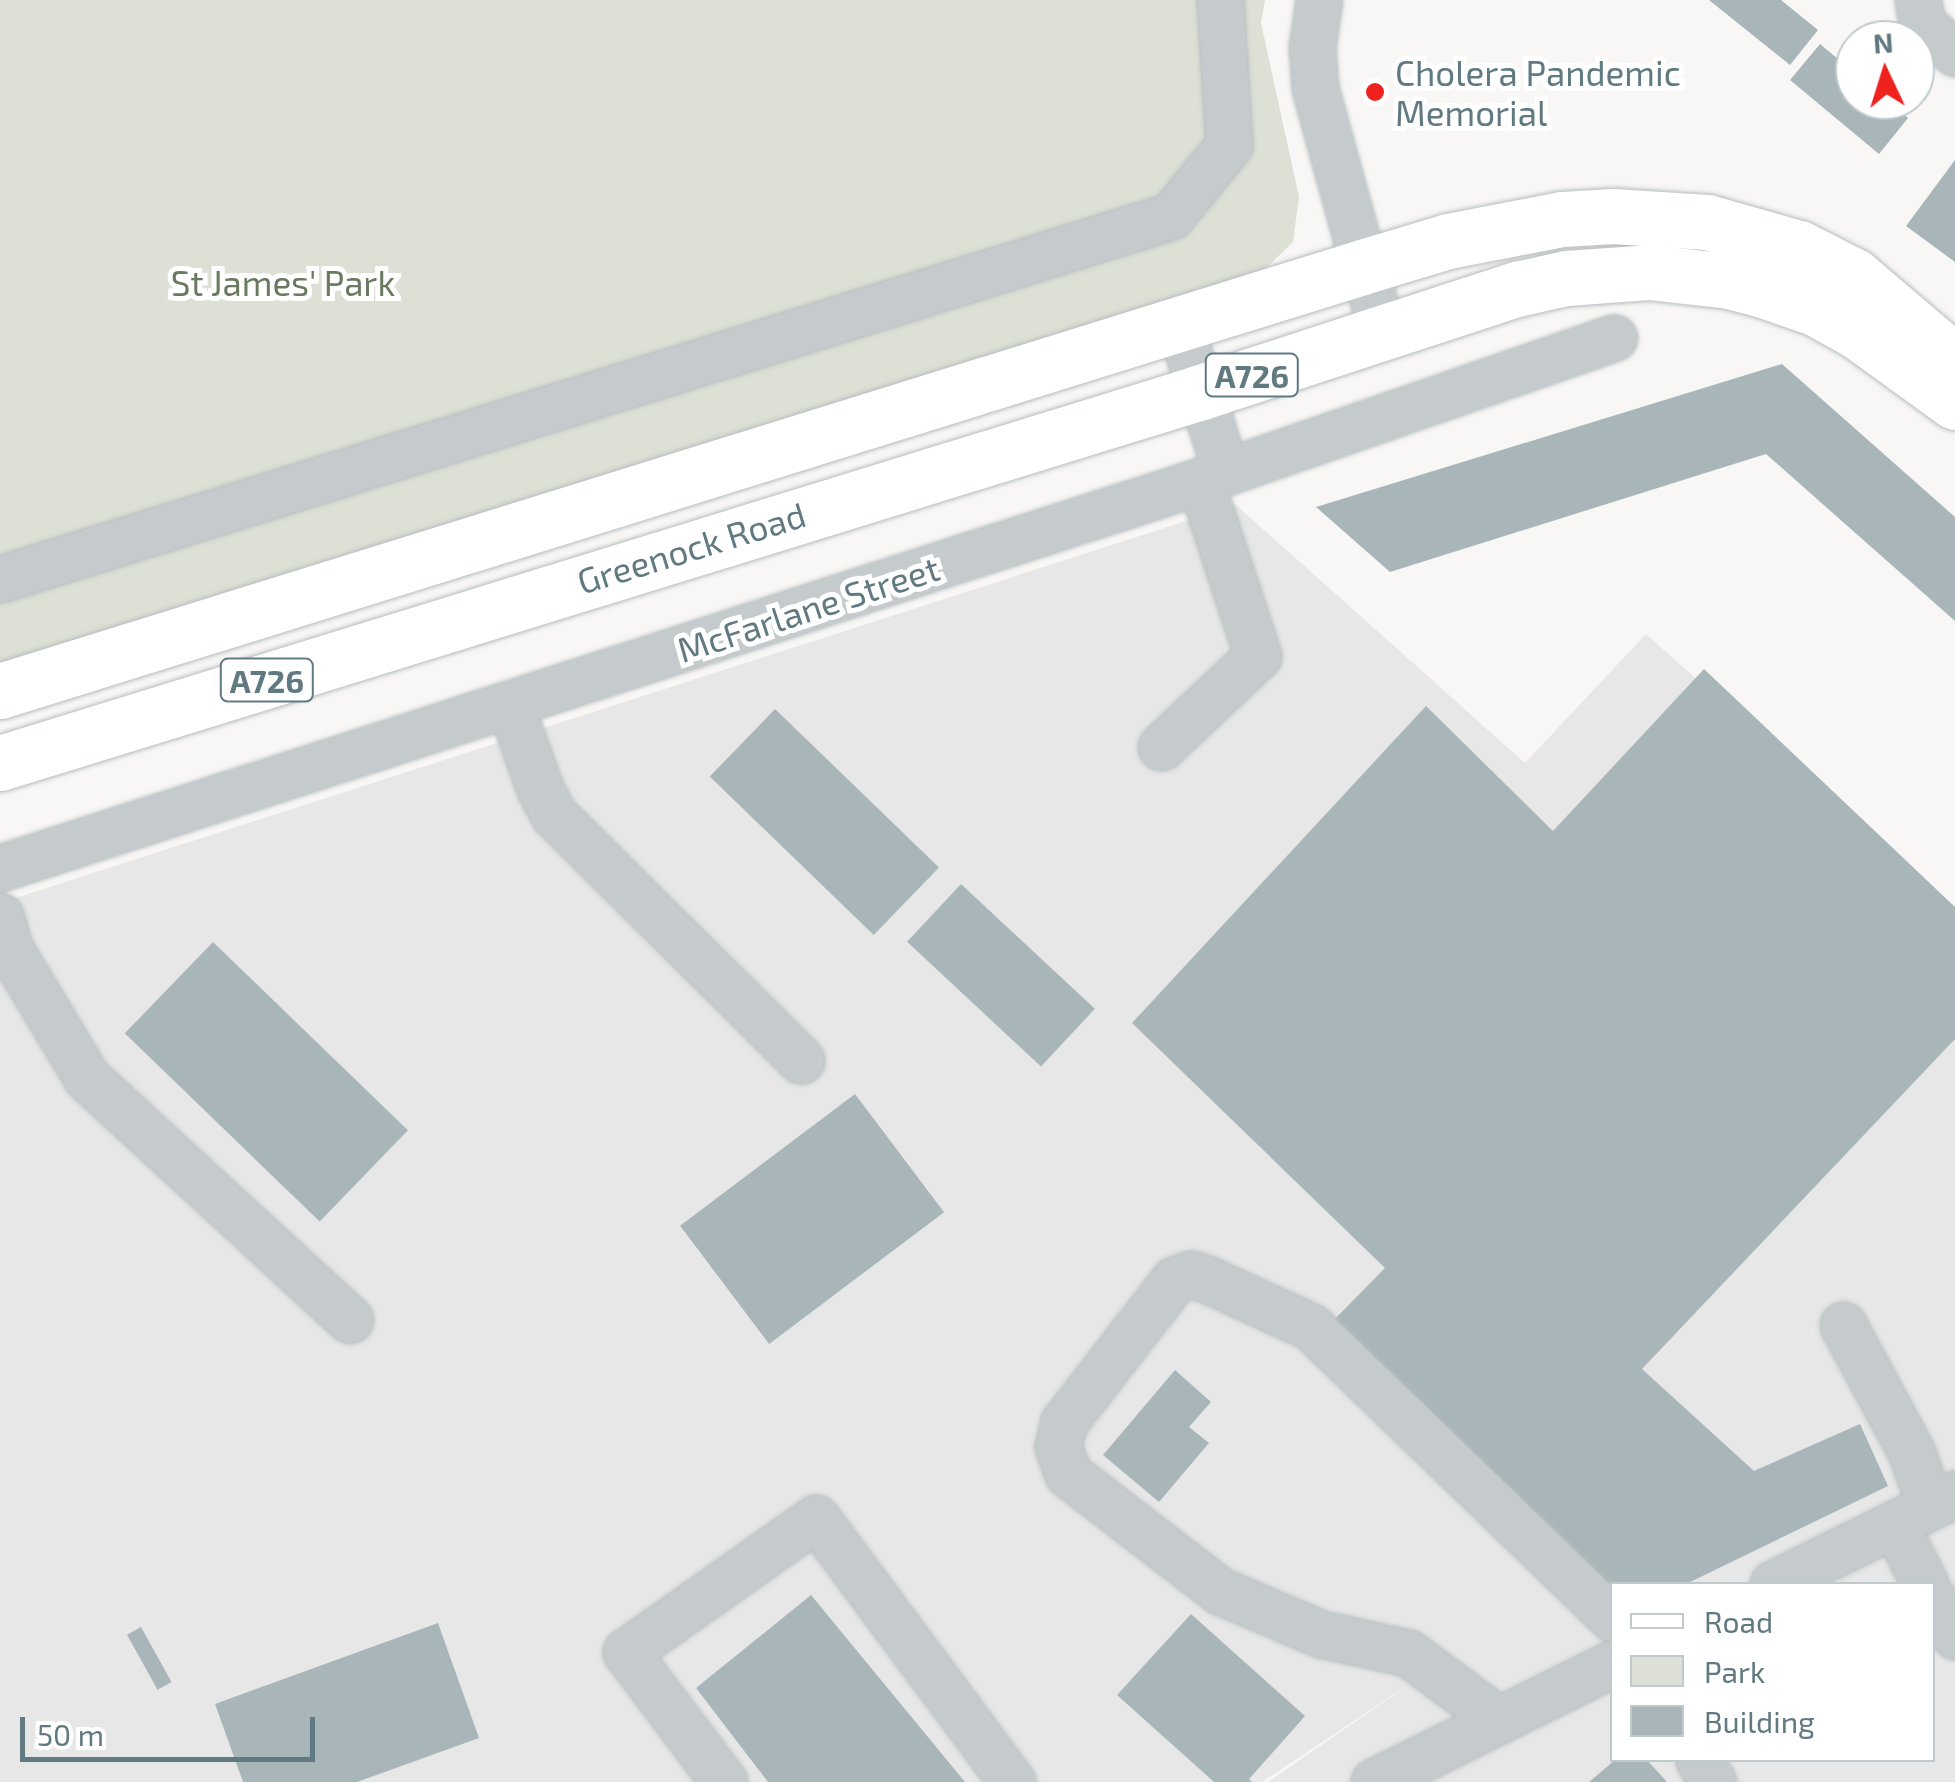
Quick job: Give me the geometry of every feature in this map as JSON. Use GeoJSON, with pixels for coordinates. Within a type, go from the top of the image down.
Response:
{"type":"FeatureCollection","features":[{"type":"Feature","properties":{"kind":"main road","name":"Greenock Road"},"geometry":{"type":"LineString","coordinates":[[0,691],[1448,241],[1562,219],[1613,216],[1707,222],[1800,248],[1854,276],[1955,362]]}},
{"type":"Feature","properties":{"kind":"main road","name":"Greenock Road"},"geometry":{"type":"LineString","coordinates":[[0,763],[1198,392],[1382,331],[1566,278],[1610,273],[1689,274],[1730,281],[1815,308],[1871,340],[1955,402]]}},
{"type":"Feature","properties":{"kind":"street"},"geometry":{"type":"LineString","coordinates":[[0,579],[1170,216],[1230,145],[1220,0]]}},
{"type":"Feature","properties":{"kind":"street"},"geometry":{"type":"LineString","coordinates":[[1319,0],[1312,47],[1315,88],[1382,331]]}},
{"type":"Feature","properties":{"kind":"street"},"geometry":{"type":"LineString","coordinates":[[1918,0],[1922,24],[1955,53]]}},
{"type":"Feature","properties":{"kind":"street"},"geometry":{"type":"LineString","coordinates":[[1161,747],[1258,656],[1179,323]]}},
{"type":"Feature","properties":{"kind":"street","name":"McFarlane Street"},"geometry":{"type":"LineString","coordinates":[[0,868],[1213,477],[1614,338]]}},
{"type":"Feature","properties":{"kind":"street"},"geometry":{"type":"LineString","coordinates":[[510,705],[554,815],[801,1060]]}},
{"type":"Feature","properties":{"kind":"street"},"geometry":{"type":"LineString","coordinates":[[0,916],[9,948],[86,1078],[350,1320]]}},
{"type":"Feature","properties":{"kind":"street"},"geometry":{"type":"LineString","coordinates":[[1499,1720],[1408,1653],[1321,1634],[1220,1591],[1068,1474],[1058,1446],[1064,1422],[1174,1280],[1191,1274],[1311,1327],[1610,1616]]}},
{"type":"Feature","properties":{"kind":"street"},"geometry":{"type":"LineString","coordinates":[[1843,1325],[1912,1453],[1926,1508],[1924,1582]]}},
{"type":"Feature","properties":{"kind":"street"},"geometry":{"type":"LineString","coordinates":[[1776,1582],[1926,1508]]}},
{"type":"Feature","properties":{"kind":"street"},"geometry":{"type":"LineString","coordinates":[[724,1782],[626,1652],[816,1518],[1012,1782]]}},
{"type":"Feature","properties":{"kind":"street"},"geometry":{"type":"LineString","coordinates":[[1935,1603],[1955,1636]]}},
{"type":"Feature","properties":{"kind":"street"},"geometry":{"type":"LineString","coordinates":[[1374,1782],[1610,1665]]}},
{"type":"Feature","properties":{"kind":"shaded area"},"geometry":{"type":"Polygon","coordinates":[[[1236,505],[1525,763],[1646,634],[1955,909],[1955,1782],[1268,1782],[1423,1675],[1262,1782],[0,1782],[0,903],[1236,505]]]}},
{"type":"Feature","properties":{"kind":"green space","name":"St James' Park"},"geometry":{"type":"Polygon","coordinates":[[[0,0],[1265,0],[1261,23],[1299,197],[1293,242],[1260,274],[0,664],[0,0]]]}},
{"type":"Feature","properties":{"kind":"building"},"geometry":{"type":"Polygon","coordinates":[[[1709,0],[1781,0],[1818,30],[1790,65],[1709,0]]]}},
{"type":"Feature","properties":{"kind":"building"},"geometry":{"type":"Polygon","coordinates":[[[1820,44],[1835,56],[1835,117],[1790,80],[1820,44]]]}},
{"type":"Feature","properties":{"kind":"building"},"geometry":{"type":"Polygon","coordinates":[[[1838,120],[1906,120],[1879,154],[1838,120]]]}},
{"type":"Feature","properties":{"kind":"building"},"geometry":{"type":"Polygon","coordinates":[[[1955,160],[1955,262],[1906,226],[1955,160]]]}},
{"type":"Feature","properties":{"kind":"building"},"geometry":{"type":"Polygon","coordinates":[[[1782,364],[1955,517],[1955,621],[1766,454],[1390,572],[1316,507],[1782,364]]]}},
{"type":"Feature","properties":{"kind":"building"},"geometry":{"type":"Polygon","coordinates":[[[1704,669],[1955,907],[1955,1039],[1642,1369],[1754,1471],[1860,1424],[1888,1486],[1690,1582],[1610,1582],[1610,1592],[1328,1326],[1385,1268],[1132,1023],[1426,706],[1553,831],[1704,669]]]}},
{"type":"Feature","properties":{"kind":"building"},"geometry":{"type":"Polygon","coordinates":[[[775,709],[939,867],[874,935],[710,777],[775,709]]]}},
{"type":"Feature","properties":{"kind":"building"},"geometry":{"type":"Polygon","coordinates":[[[961,884],[1095,1009],[1041,1067],[907,942],[961,884]]]}},
{"type":"Feature","properties":{"kind":"building"},"geometry":{"type":"Polygon","coordinates":[[[213,942],[408,1130],[320,1222],[125,1033],[213,942]]]}},
{"type":"Feature","properties":{"kind":"building"},"geometry":{"type":"Polygon","coordinates":[[[855,1094],[944,1212],[769,1344],[680,1226],[855,1094]]]}},
{"type":"Feature","properties":{"kind":"building"},"geometry":{"type":"Polygon","coordinates":[[[1175,1370],[1211,1402],[1189,1427],[1209,1443],[1159,1502],[1103,1455],[1175,1370]]]}},
{"type":"Feature","properties":{"kind":"building"},"geometry":{"type":"Polygon","coordinates":[[[811,1595],[965,1782],[768,1782],[696,1688],[811,1595]]]}},
{"type":"Feature","properties":{"kind":"building"},"geometry":{"type":"Polygon","coordinates":[[[1191,1614],[1305,1716],[1249,1779],[1252,1782],[1214,1782],[1117,1695],[1191,1614]]]}},
{"type":"Feature","properties":{"kind":"building"},"geometry":{"type":"Polygon","coordinates":[[[438,1623],[479,1738],[357,1782],[243,1782],[215,1704],[438,1623]]]}},
{"type":"Feature","properties":{"kind":"building"},"geometry":{"type":"Polygon","coordinates":[[[141,1627],[172,1682],[158,1690],[127,1635],[141,1627]]]}},
{"type":"Feature","properties":{"kind":"building"},"geometry":{"type":"Polygon","coordinates":[[[1613,1762],[1649,1762],[1667,1782],[1589,1782],[1613,1762]]]}},
{"type":"Feature","properties":{"kind":"place","name":"Cholera Pandemic Memorial"},"geometry":{"type":"Point","coordinates":[1375,92]}}]}
